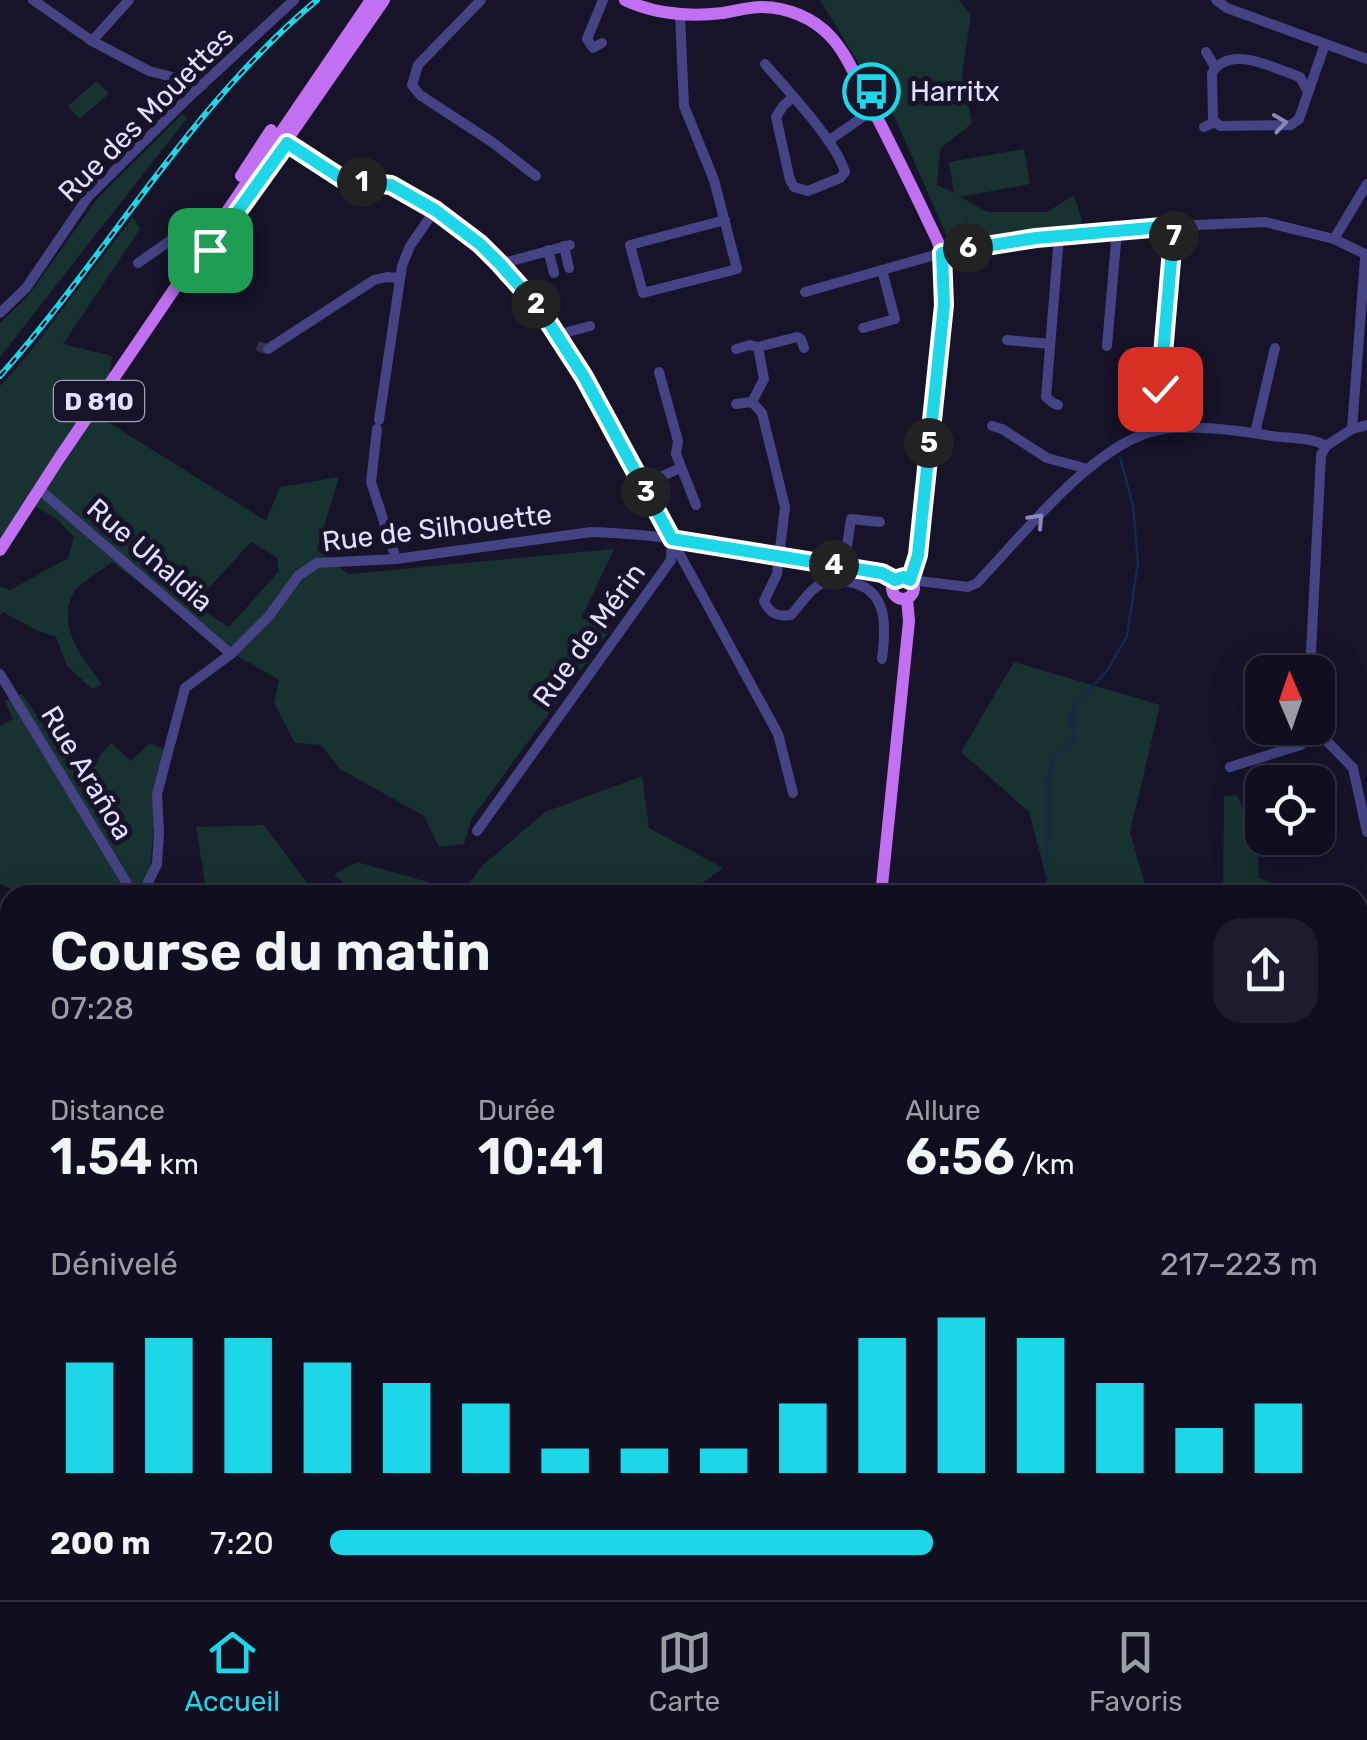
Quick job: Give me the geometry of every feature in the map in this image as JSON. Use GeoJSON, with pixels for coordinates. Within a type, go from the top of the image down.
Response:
{"type":"FeatureCollection","features":[{"type":"Feature","properties":{"kind":"main road"},"geometry":{"type":"LineString","coordinates":[[207,240],[225,199],[360,0]]}},
{"type":"Feature","properties":{"kind":"main road","name":"D 810"},"geometry":{"type":"LineString","coordinates":[[0,550],[371,0]]}},
{"type":"Feature","properties":{"kind":"main road"},"geometry":{"type":"LineString","coordinates":[[160,312],[287,143],[384,0]]}},
{"type":"Feature","properties":{"kind":"main road"},"geometry":{"type":"LineString","coordinates":[[625,0],[680,15],[761,7],[805,17],[818,24],[840,50],[873,110],[942,253],[944,305],[912,582],[914,592],[907,599],[893,594],[895,580],[904,577],[912,582]]}},
{"type":"Feature","properties":{"kind":"main road"},"geometry":{"type":"LineString","coordinates":[[882,885],[909,621],[907,599]]}},
{"type":"Feature","properties":{"kind":"street"},"geometry":{"type":"LineString","coordinates":[[32,0],[148,71],[202,85]]}},
{"type":"Feature","properties":{"kind":"street"},"geometry":{"type":"LineString","coordinates":[[92,40],[128,0]]}},
{"type":"Feature","properties":{"kind":"street","name":"Rue des Mouettes"},"geometry":{"type":"LineString","coordinates":[[0,313],[26,288],[88,197],[294,0]]}},
{"type":"Feature","properties":{"kind":"street"},"geometry":{"type":"LineString","coordinates":[[481,0],[418,65],[412,86],[536,176]]}},
{"type":"Feature","properties":{"kind":"street"},"geometry":{"type":"LineString","coordinates":[[602,43],[593,48],[588,39],[603,0]]}},
{"type":"Feature","properties":{"kind":"street"},"geometry":{"type":"LineString","coordinates":[[1216,0],[1227,8],[1367,59]]}},
{"type":"Feature","properties":{"kind":"street"},"geometry":{"type":"LineString","coordinates":[[680,15],[684,106],[714,180],[725,220],[738,268],[643,293],[630,245],[725,220]]}},
{"type":"Feature","properties":{"kind":"street"},"geometry":{"type":"LineString","coordinates":[[1229,44],[1231,59]]}},
{"type":"Feature","properties":{"kind":"street"},"geometry":{"type":"LineString","coordinates":[[1314,75],[1300,77],[1245,59],[1231,59],[1215,66],[1209,125],[1291,125],[1299,119],[1314,75],[1324,44]]}},
{"type":"Feature","properties":{"kind":"street"},"geometry":{"type":"LineString","coordinates":[[1206,52],[1215,66]]}},
{"type":"Feature","properties":{"kind":"street"},"geometry":{"type":"LineString","coordinates":[[765,64],[793,97],[841,159],[845,172],[840,178],[808,191],[794,187],[790,180],[776,117],[793,97]]}},
{"type":"Feature","properties":{"kind":"street"},"geometry":{"type":"LineString","coordinates":[[1300,77],[1308,92]]}},
{"type":"Feature","properties":{"kind":"street"},"geometry":{"type":"LineString","coordinates":[[828,141],[873,110]]}},
{"type":"Feature","properties":{"kind":"street"},"geometry":{"type":"LineString","coordinates":[[287,143],[344,180],[391,185],[435,210],[480,244],[540,309],[584,377],[778,734],[793,793]]}},
{"type":"Feature","properties":{"kind":"street"},"geometry":{"type":"LineString","coordinates":[[1339,241],[1367,184]]}},
{"type":"Feature","properties":{"kind":"street"},"geometry":{"type":"LineString","coordinates":[[396,560],[372,482],[378,424],[405,256],[435,210]]}},
{"type":"Feature","properties":{"kind":"street"},"geometry":{"type":"LineString","coordinates":[[138,263],[197,222],[219,215]]}},
{"type":"Feature","properties":{"kind":"street"},"geometry":{"type":"LineString","coordinates":[[805,292],[942,253],[996,243],[1174,226],[1265,222],[1339,241],[1367,255],[1352,429]]}},
{"type":"Feature","properties":{"kind":"street"},"geometry":{"type":"LineString","coordinates":[[1160,389],[1174,226]]}},
{"type":"Feature","properties":{"kind":"street"},"geometry":{"type":"LineString","coordinates":[[1107,346],[1117,231]]}},
{"type":"Feature","properties":{"kind":"street"},"geometry":{"type":"LineString","coordinates":[[1058,405],[1046,397],[1059,236]]}},
{"type":"Feature","properties":{"kind":"street"},"geometry":{"type":"LineString","coordinates":[[500,264],[567,245],[569,268]]}},
{"type":"Feature","properties":{"kind":"street"},"geometry":{"type":"LineString","coordinates":[[548,250],[554,273]]}},
{"type":"Feature","properties":{"kind":"street"},"geometry":{"type":"LineString","coordinates":[[863,328],[894,319],[882,270]]}},
{"type":"Feature","properties":{"kind":"street"},"geometry":{"type":"LineString","coordinates":[[268,349],[374,280],[400,278]]}},
{"type":"Feature","properties":{"kind":"street"},"geometry":{"type":"LineString","coordinates":[[556,335],[590,326]]}},
{"type":"Feature","properties":{"kind":"street"},"geometry":{"type":"LineString","coordinates":[[736,349],[797,337],[804,348]]}},
{"type":"Feature","properties":{"kind":"street"},"geometry":{"type":"LineString","coordinates":[[1007,340],[1050,344]]}},
{"type":"Feature","properties":{"kind":"street"},"geometry":{"type":"LineString","coordinates":[[752,402],[764,378],[758,347]]}},
{"type":"Feature","properties":{"kind":"street"},"geometry":{"type":"LineString","coordinates":[[1260,434],[1275,348]]}},
{"type":"Feature","properties":{"kind":"street"},"geometry":{"type":"LineString","coordinates":[[658,372],[678,441],[676,454],[696,505]]}},
{"type":"Feature","properties":{"kind":"street"},"geometry":{"type":"LineString","coordinates":[[736,404],[752,402]]}},
{"type":"Feature","properties":{"kind":"street"},"geometry":{"type":"LineString","coordinates":[[752,402],[762,414],[784,498],[777,574],[764,601],[768,610],[780,617],[792,615],[824,582],[856,584],[873,594],[882,610],[886,628],[882,659]]}},
{"type":"Feature","properties":{"kind":"street"},"geometry":{"type":"LineString","coordinates":[[1311,655],[1322,455],[1326,446],[1352,429],[1367,425]]}},
{"type":"Feature","properties":{"kind":"street"},"geometry":{"type":"LineString","coordinates":[[992,426],[1047,458],[1088,468]]}},
{"type":"Feature","properties":{"kind":"street"},"geometry":{"type":"LineString","coordinates":[[912,582],[968,586],[978,583],[1088,468],[1131,440],[1156,430],[1260,434],[1316,441],[1326,446]]}},
{"type":"Feature","properties":{"kind":"street"},"geometry":{"type":"LineString","coordinates":[[642,486],[680,468]]}},
{"type":"Feature","properties":{"kind":"street","name":"Rue Uhaldia"},"geometry":{"type":"LineString","coordinates":[[40,490],[231,654]]}},
{"type":"Feature","properties":{"kind":"street"},"geometry":{"type":"LineString","coordinates":[[842,581],[851,519],[880,522]]}},
{"type":"Feature","properties":{"kind":"street","name":"Rue de Silhouette"},"geometry":{"type":"LineString","coordinates":[[147,885],[157,864],[160,832],[156,794],[185,688],[231,654],[269,616],[298,576],[316,563],[396,560],[591,532],[672,539],[882,573],[895,580]]}},
{"type":"Feature","properties":{"kind":"street","name":"Rue de Mérin"},"geometry":{"type":"LineString","coordinates":[[477,831],[671,560],[672,539]]}},
{"type":"Feature","properties":{"kind":"street","name":"Rue Arañoa"},"geometry":{"type":"LineString","coordinates":[[0,674],[128,885]]}},
{"type":"Feature","properties":{"kind":"street"},"geometry":{"type":"LineString","coordinates":[[1230,767],[1301,745]]}},
{"type":"Feature","properties":{"kind":"street"},"geometry":{"type":"LineString","coordinates":[[1329,745],[1353,768],[1367,832]]}},
{"type":"Feature","properties":{"kind":"green space"},"geometry":{"type":"Polygon","coordinates":[[[820,0],[959,0],[971,15],[962,74],[972,123],[940,149],[937,185],[954,193],[949,162],[1024,149],[1030,184],[960,197],[988,212],[1047,212],[1074,195],[1081,226],[1073,230],[949,241],[888,102],[897,70],[864,72],[820,0]]]}},
{"type":"Feature","properties":{"kind":"green space"},"geometry":{"type":"Polygon","coordinates":[[[97,81],[109,94],[79,119],[68,106],[97,81]]]}},
{"type":"Feature","properties":{"kind":"green space"},"geometry":{"type":"Polygon","coordinates":[[[182,114],[187,118],[0,357],[0,323],[28,296],[97,199],[182,114]]]}},
{"type":"Feature","properties":{"kind":"green space"},"geometry":{"type":"Polygon","coordinates":[[[133,217],[140,229],[63,344],[112,356],[103,419],[266,521],[280,487],[339,477],[317,550],[349,574],[614,549],[582,617],[608,633],[472,818],[464,844],[439,847],[424,816],[340,769],[321,745],[295,743],[274,703],[279,680],[229,651],[112,562],[77,588],[69,604],[74,641],[102,684],[92,689],[67,666],[56,637],[3,612],[0,615],[0,586],[10,590],[68,558],[74,537],[58,520],[35,506],[0,558],[0,386],[133,217]],[[251,542],[194,604],[229,627],[279,571],[277,558],[251,542]]]}},
{"type":"Feature","properties":{"kind":"green space"},"geometry":{"type":"Polygon","coordinates":[[[1014,662],[1160,705],[1130,832],[1145,885],[1048,885],[1029,812],[961,752],[1014,662]]]}},
{"type":"Feature","properties":{"kind":"green space"},"geometry":{"type":"Polygon","coordinates":[[[22,694],[85,787],[100,755],[111,743],[131,761],[150,743],[164,749],[150,870],[143,885],[0,884],[0,726],[13,719],[5,701],[22,694]]]}},
{"type":"Feature","properties":{"kind":"green space"},"geometry":{"type":"Polygon","coordinates":[[[642,776],[649,828],[723,868],[700,885],[468,885],[483,865],[545,812],[642,776]]]}},
{"type":"Feature","properties":{"kind":"green space"},"geometry":{"type":"Polygon","coordinates":[[[1237,795],[1245,813],[1245,855],[1258,855],[1259,878],[1276,885],[1223,885],[1224,796],[1237,795]]]}},
{"type":"Feature","properties":{"kind":"green space"},"geometry":{"type":"Polygon","coordinates":[[[264,825],[308,885],[206,885],[196,827],[264,825]]]}},
{"type":"Feature","properties":{"kind":"green space"},"geometry":{"type":"Polygon","coordinates":[[[357,862],[438,885],[346,885],[334,875],[357,862]]]}},
{"type":"Feature","properties":{"kind":"waterway"},"geometry":{"type":"LineString","coordinates":[[1048,885],[1047,783],[1053,761],[1074,737],[1071,719],[1075,705],[1107,671],[1127,636],[1138,562],[1133,506],[1120,457]]}},
{"type":"Feature","properties":{"kind":"tunnel"},"geometry":{"type":"LineString","coordinates":[[257,346],[268,349]]}},
{"type":"Feature","properties":{"kind":"railway"},"geometry":{"type":"LineString","coordinates":[[0,376],[229,86],[317,0]]}},
{"type":"Feature","properties":{"kind":"place","name":"Harritx"},"geometry":{"type":"Point","coordinates":[871,91]}},
{"type":"Feature","properties":{"kind":"route"},"geometry":{"type":"LineString","coordinates":[[210,250],[287,143],[344,180],[391,185],[435,210],[480,244],[540,309],[584,377],[672,539],[882,573],[895,580],[910,580],[918,555],[944,305],[942,253],[1036,238],[1174,226],[1160,389]]}}]}
